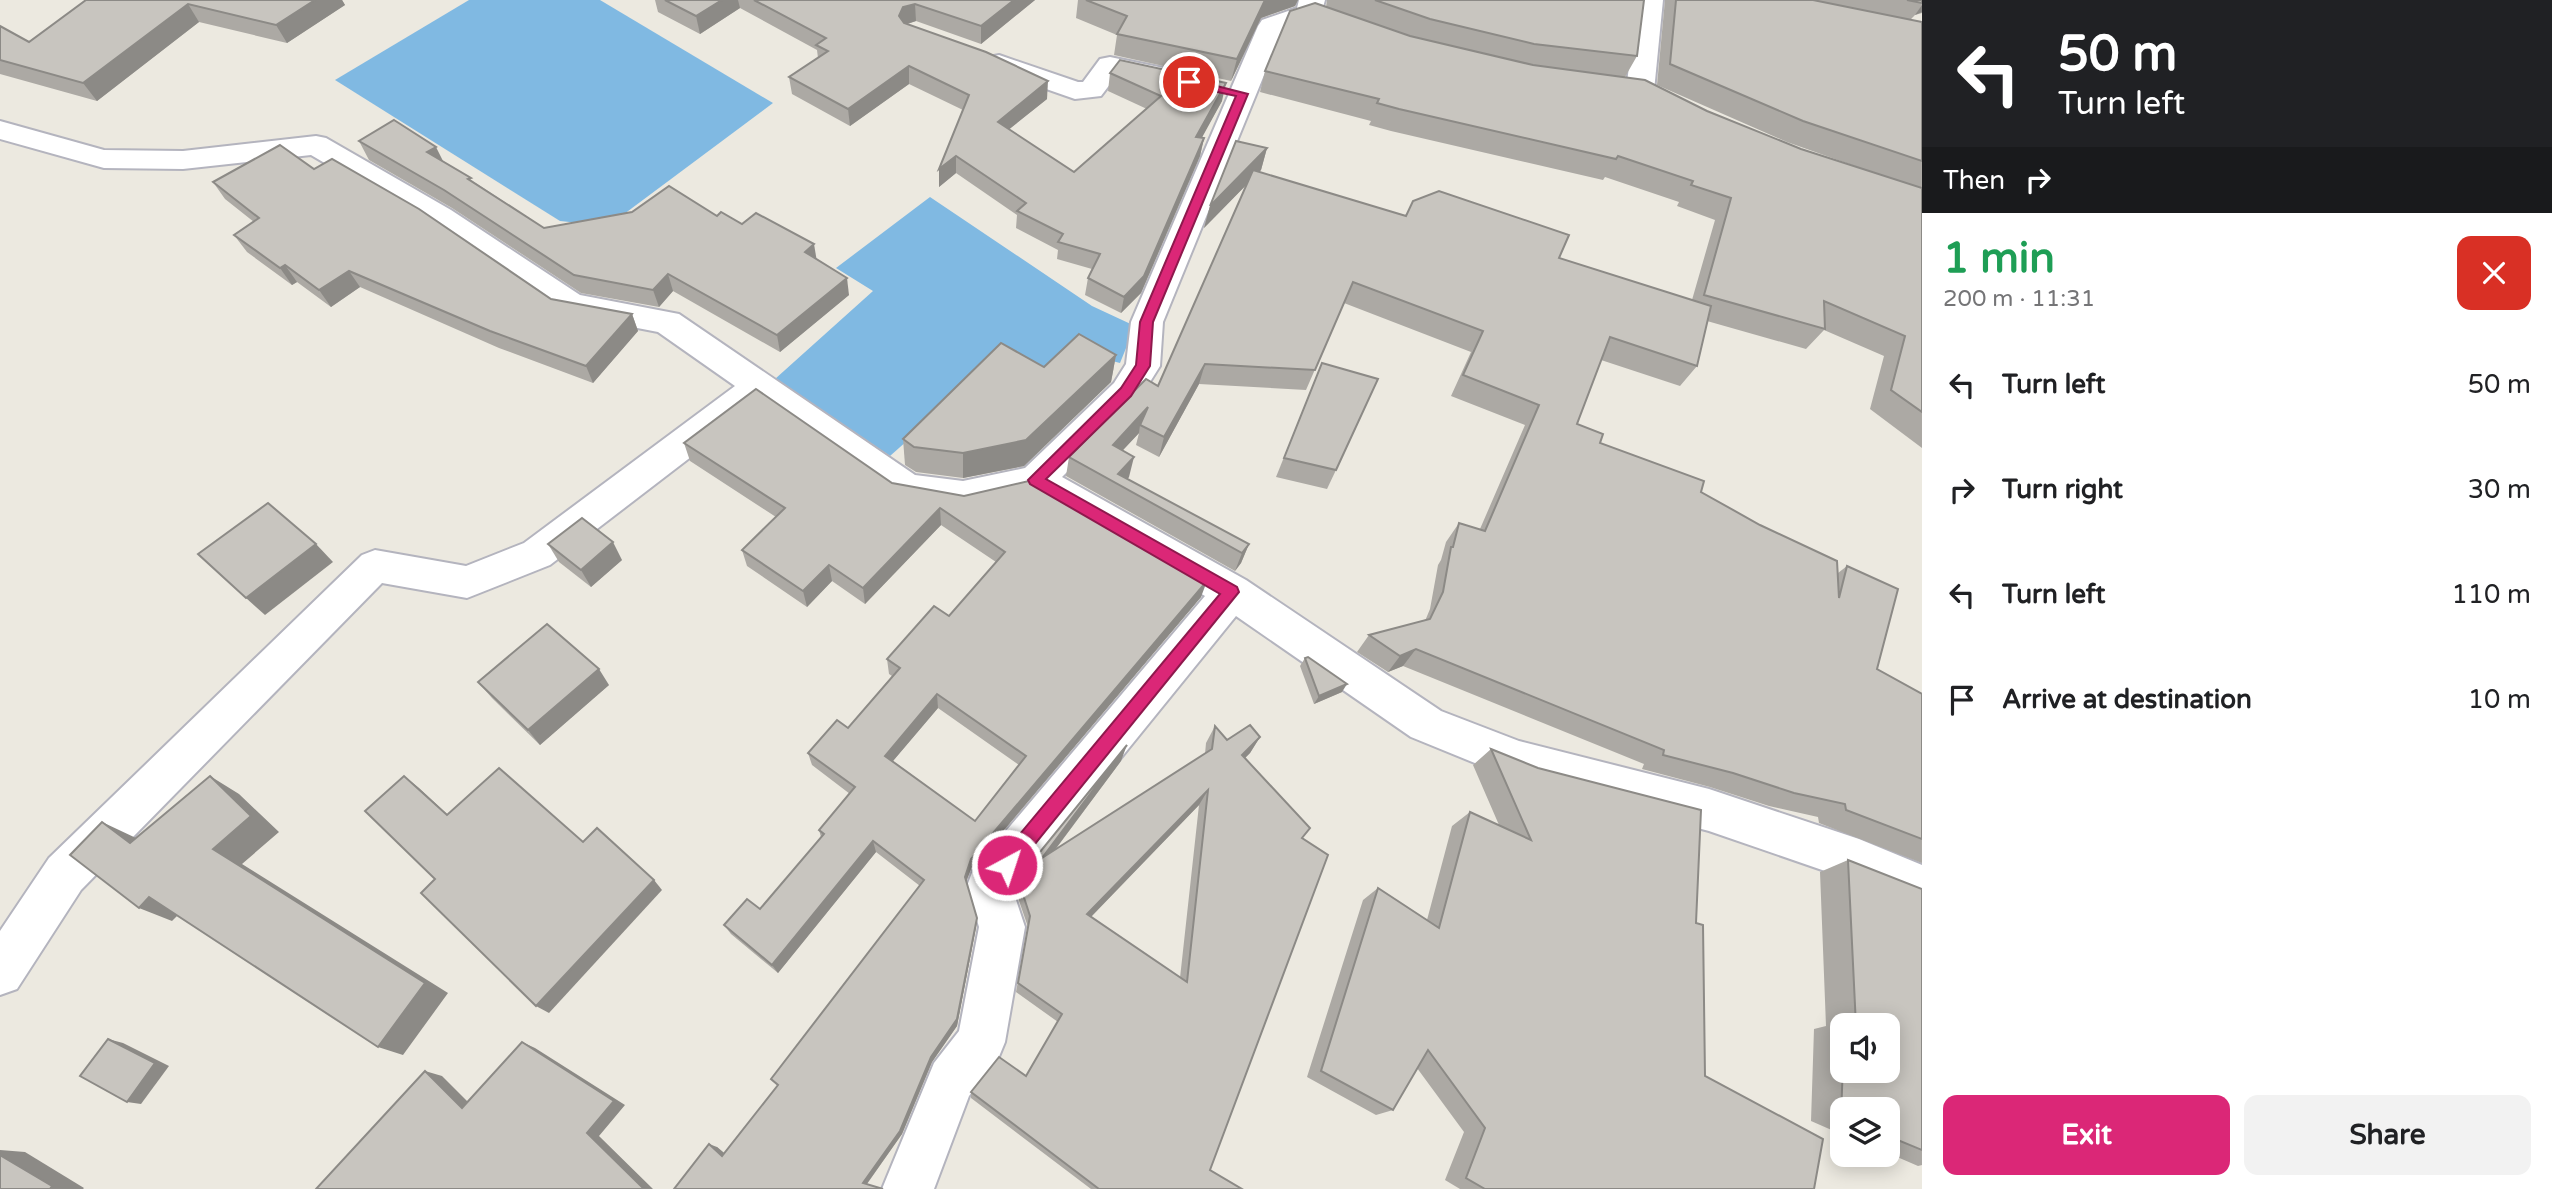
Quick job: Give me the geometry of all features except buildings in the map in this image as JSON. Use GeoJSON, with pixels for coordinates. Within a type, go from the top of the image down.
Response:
{"type":"FeatureCollection","features":[{"type":"Feature","properties":{"kind":"street"},"geometry":{"type":"LineString","coordinates":[[1638,94],[1650,0]]}},
{"type":"Feature","properties":{"kind":"street"},"geometry":{"type":"LineString","coordinates":[[0,130],[104,159],[183,160],[316,145],[440,217],[571,305],[667,322],[907,488],[963,496],[1036,480],[1126,392],[1143,366],[1147,322],[1216,88],[1271,26],[1318,12]]}},
{"type":"Feature","properties":{"kind":"street"},"geometry":{"type":"LineString","coordinates":[[974,54],[1075,91],[1091,90],[1110,65],[1216,88]]}},
{"type":"Feature","properties":{"kind":"street"},"geometry":{"type":"LineString","coordinates":[[0,972],[65,874],[375,566],[467,582],[537,554],[759,386]]}},
{"type":"Feature","properties":{"kind":"street"},"geometry":{"type":"LineString","coordinates":[[1036,480],[1231,592],[1426,724],[1519,761],[1709,810],[1859,861],[1922,888]]}},
{"type":"Feature","properties":{"kind":"street"},"geometry":{"type":"LineString","coordinates":[[908,1189],[951,1080],[981,1042],[1002,927],[989,886],[1231,592]]}},
{"type":"Feature","properties":{"kind":"water"},"geometry":{"type":"Polygon","coordinates":[[[469,0],[600,0],[773,103],[608,226],[560,221],[335,80],[469,0]]]}},
{"type":"Feature","properties":{"kind":"water"},"geometry":{"type":"Polygon","coordinates":[[[930,197],[1092,306],[1135,326],[1120,363],[1069,350],[1035,381],[998,360],[890,456],[775,379],[873,291],[836,268],[930,197]]]}},
{"type":"Feature","properties":{"kind":"route"},"geometry":{"type":"LineString","coordinates":[[1007,865],[1231,592],[1036,480],[1126,392],[1143,366],[1147,322],[1242,94],[1189,82]]}}]}
